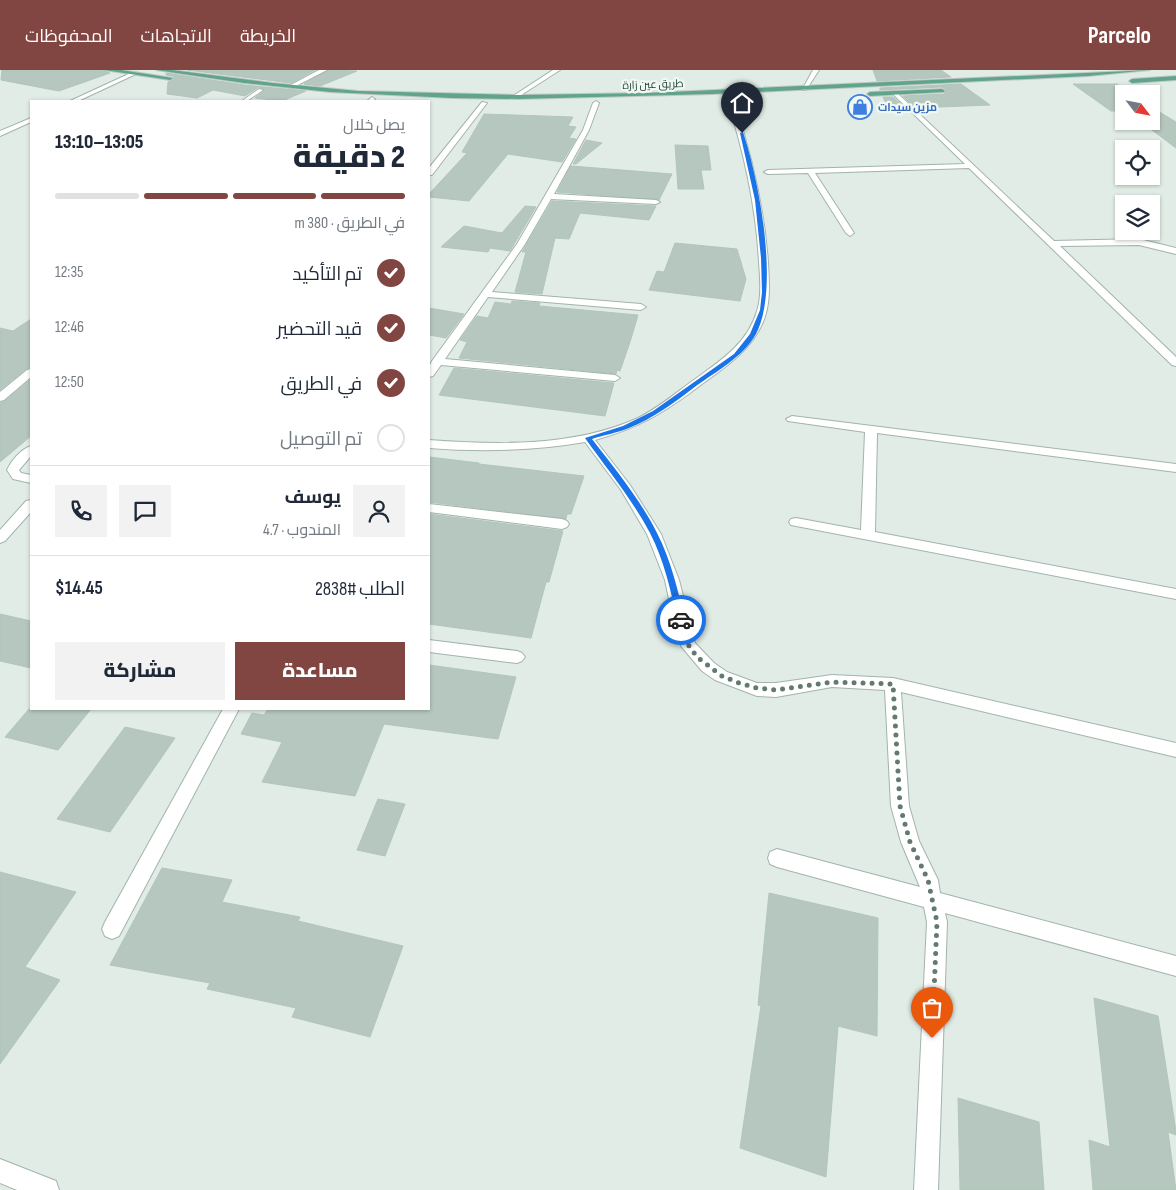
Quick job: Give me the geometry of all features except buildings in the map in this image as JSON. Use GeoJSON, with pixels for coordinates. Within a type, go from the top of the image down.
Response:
{"type":"FeatureCollection","features":[{"type":"Feature","properties":{"kind":"main road"},"geometry":{"type":"LineString","coordinates":[[107,70],[261,90],[371,100]]}},
{"type":"Feature","properties":{"kind":"main road","name":"طريق عين زارة"},"geometry":{"type":"LineString","coordinates":[[159,70],[290,87],[385,94],[512,98],[804,88],[1030,78],[1147,70]]}},
{"type":"Feature","properties":{"kind":"main road"},"geometry":{"type":"LineString","coordinates":[[1128,81],[1176,78]]}},
{"type":"Feature","properties":{"kind":"main road"},"geometry":{"type":"LineString","coordinates":[[911,82],[921,85],[925,89],[916,92]]}},
{"type":"Feature","properties":{"kind":"main road"},"geometry":{"type":"LineString","coordinates":[[867,94],[945,91]]}},
{"type":"Feature","properties":{"kind":"main road"},"geometry":{"type":"LineString","coordinates":[[798,96],[808,96]]}},
{"type":"Feature","properties":{"kind":"main road","name":"طريق عين زارة"},"geometry":{"type":"LineString","coordinates":[[430,102],[596,103],[759,98]]}},
{"type":"Feature","properties":{"kind":"street"},"geometry":{"type":"LineString","coordinates":[[290,87],[324,70]]}},
{"type":"Feature","properties":{"kind":"street"},"geometry":{"type":"LineString","coordinates":[[512,98],[557,70]]}},
{"type":"Feature","properties":{"kind":"street"},"geometry":{"type":"LineString","coordinates":[[804,88],[816,70]]}},
{"type":"Feature","properties":{"kind":"street"},"geometry":{"type":"LineString","coordinates":[[75,100],[135,73]]}},
{"type":"Feature","properties":{"kind":"street"},"geometry":{"type":"LineString","coordinates":[[896,94],[1176,363]]}},
{"type":"Feature","properties":{"kind":"street"},"geometry":{"type":"LineString","coordinates":[[430,444],[502,446],[588,438],[625,427],[656,412],[736,355],[753,334],[762,310],[765,292],[761,228],[748,153],[730,99]]}},
{"type":"Feature","properties":{"kind":"street"},"geometry":{"type":"LineString","coordinates":[[430,172],[484,103]]}},
{"type":"Feature","properties":{"kind":"street"},"geometry":{"type":"LineString","coordinates":[[430,372],[436,361],[521,244],[586,130],[596,103]]}},
{"type":"Feature","properties":{"kind":"street"},"geometry":{"type":"LineString","coordinates":[[0,134],[30,120]]}},
{"type":"Feature","properties":{"kind":"street"},"geometry":{"type":"LineString","coordinates":[[768,172],[971,166]]}},
{"type":"Feature","properties":{"kind":"street"},"geometry":{"type":"LineString","coordinates":[[810,171],[850,233]]}},
{"type":"Feature","properties":{"kind":"street"},"geometry":{"type":"LineString","coordinates":[[548,196],[656,202]]}},
{"type":"Feature","properties":{"kind":"street"},"geometry":{"type":"LineString","coordinates":[[1051,244],[1139,242],[1176,251]]}},
{"type":"Feature","properties":{"kind":"street"},"geometry":{"type":"LineString","coordinates":[[484,294],[641,307]]}},
{"type":"Feature","properties":{"kind":"street"},"geometry":{"type":"LineString","coordinates":[[436,361],[615,378]]}},
{"type":"Feature","properties":{"kind":"street"},"geometry":{"type":"LineString","coordinates":[[0,398],[30,373]]}},
{"type":"Feature","properties":{"kind":"street"},"geometry":{"type":"LineString","coordinates":[[792,419],[1176,468]]}},
{"type":"Feature","properties":{"kind":"street"},"geometry":{"type":"LineString","coordinates":[[868,536],[871,429]]}},
{"type":"Feature","properties":{"kind":"street"},"geometry":{"type":"LineString","coordinates":[[588,438],[626,488],[654,534],[672,580],[684,633],[689,646],[708,667],[739,683],[757,688],[776,690],[832,682],[893,684],[1176,750]]}},
{"type":"Feature","properties":{"kind":"street"},"geometry":{"type":"LineString","coordinates":[[30,451],[16,464],[13,470],[17,476],[30,479]]}},
{"type":"Feature","properties":{"kind":"street"},"geometry":{"type":"LineString","coordinates":[[0,538],[30,505]]}},
{"type":"Feature","properties":{"kind":"street"},"geometry":{"type":"LineString","coordinates":[[430,508],[562,524]]}},
{"type":"Feature","properties":{"kind":"street"},"geometry":{"type":"LineString","coordinates":[[796,522],[1176,594]]}},
{"type":"Feature","properties":{"kind":"street"},"geometry":{"type":"LineString","coordinates":[[430,646],[517,657]]}},
{"type":"Feature","properties":{"kind":"street"},"geometry":{"type":"LineString","coordinates":[[893,684],[900,806],[910,842],[928,880],[937,922],[926,1190]]}},
{"type":"Feature","properties":{"kind":"street"},"geometry":{"type":"LineString","coordinates":[[112,929],[230,710]]}},
{"type":"Feature","properties":{"kind":"street"},"geometry":{"type":"LineString","coordinates":[[777,858],[1176,966]]}},
{"type":"Feature","properties":{"kind":"street"},"geometry":{"type":"LineString","coordinates":[[0,1171],[47,1190]]}},
{"type":"Feature","properties":{"kind":"lane"},"geometry":{"type":"LineString","coordinates":[[246,100],[261,90]]}},
{"type":"Feature","properties":{"kind":"way so far"},"geometry":{"type":"LineString","coordinates":[[681,620],[689,646],[697,657],[722,676],[739,683],[757,688],[776,690],[793,686],[832,682],[893,684],[900,806],[910,842],[928,880],[937,922],[932,1038]]}},
{"type":"Feature","properties":{"kind":"place","name":"مزين سيدات"},"geometry":{"type":"Point","coordinates":[860,107]}},
{"type":"Feature","properties":{"kind":"route"},"geometry":{"type":"LineString","coordinates":[[681,620],[672,580],[654,534],[626,488],[588,438],[625,427],[656,412],[736,355],[753,334],[762,310],[765,292],[764,258],[758,200],[742,133]]}}]}
